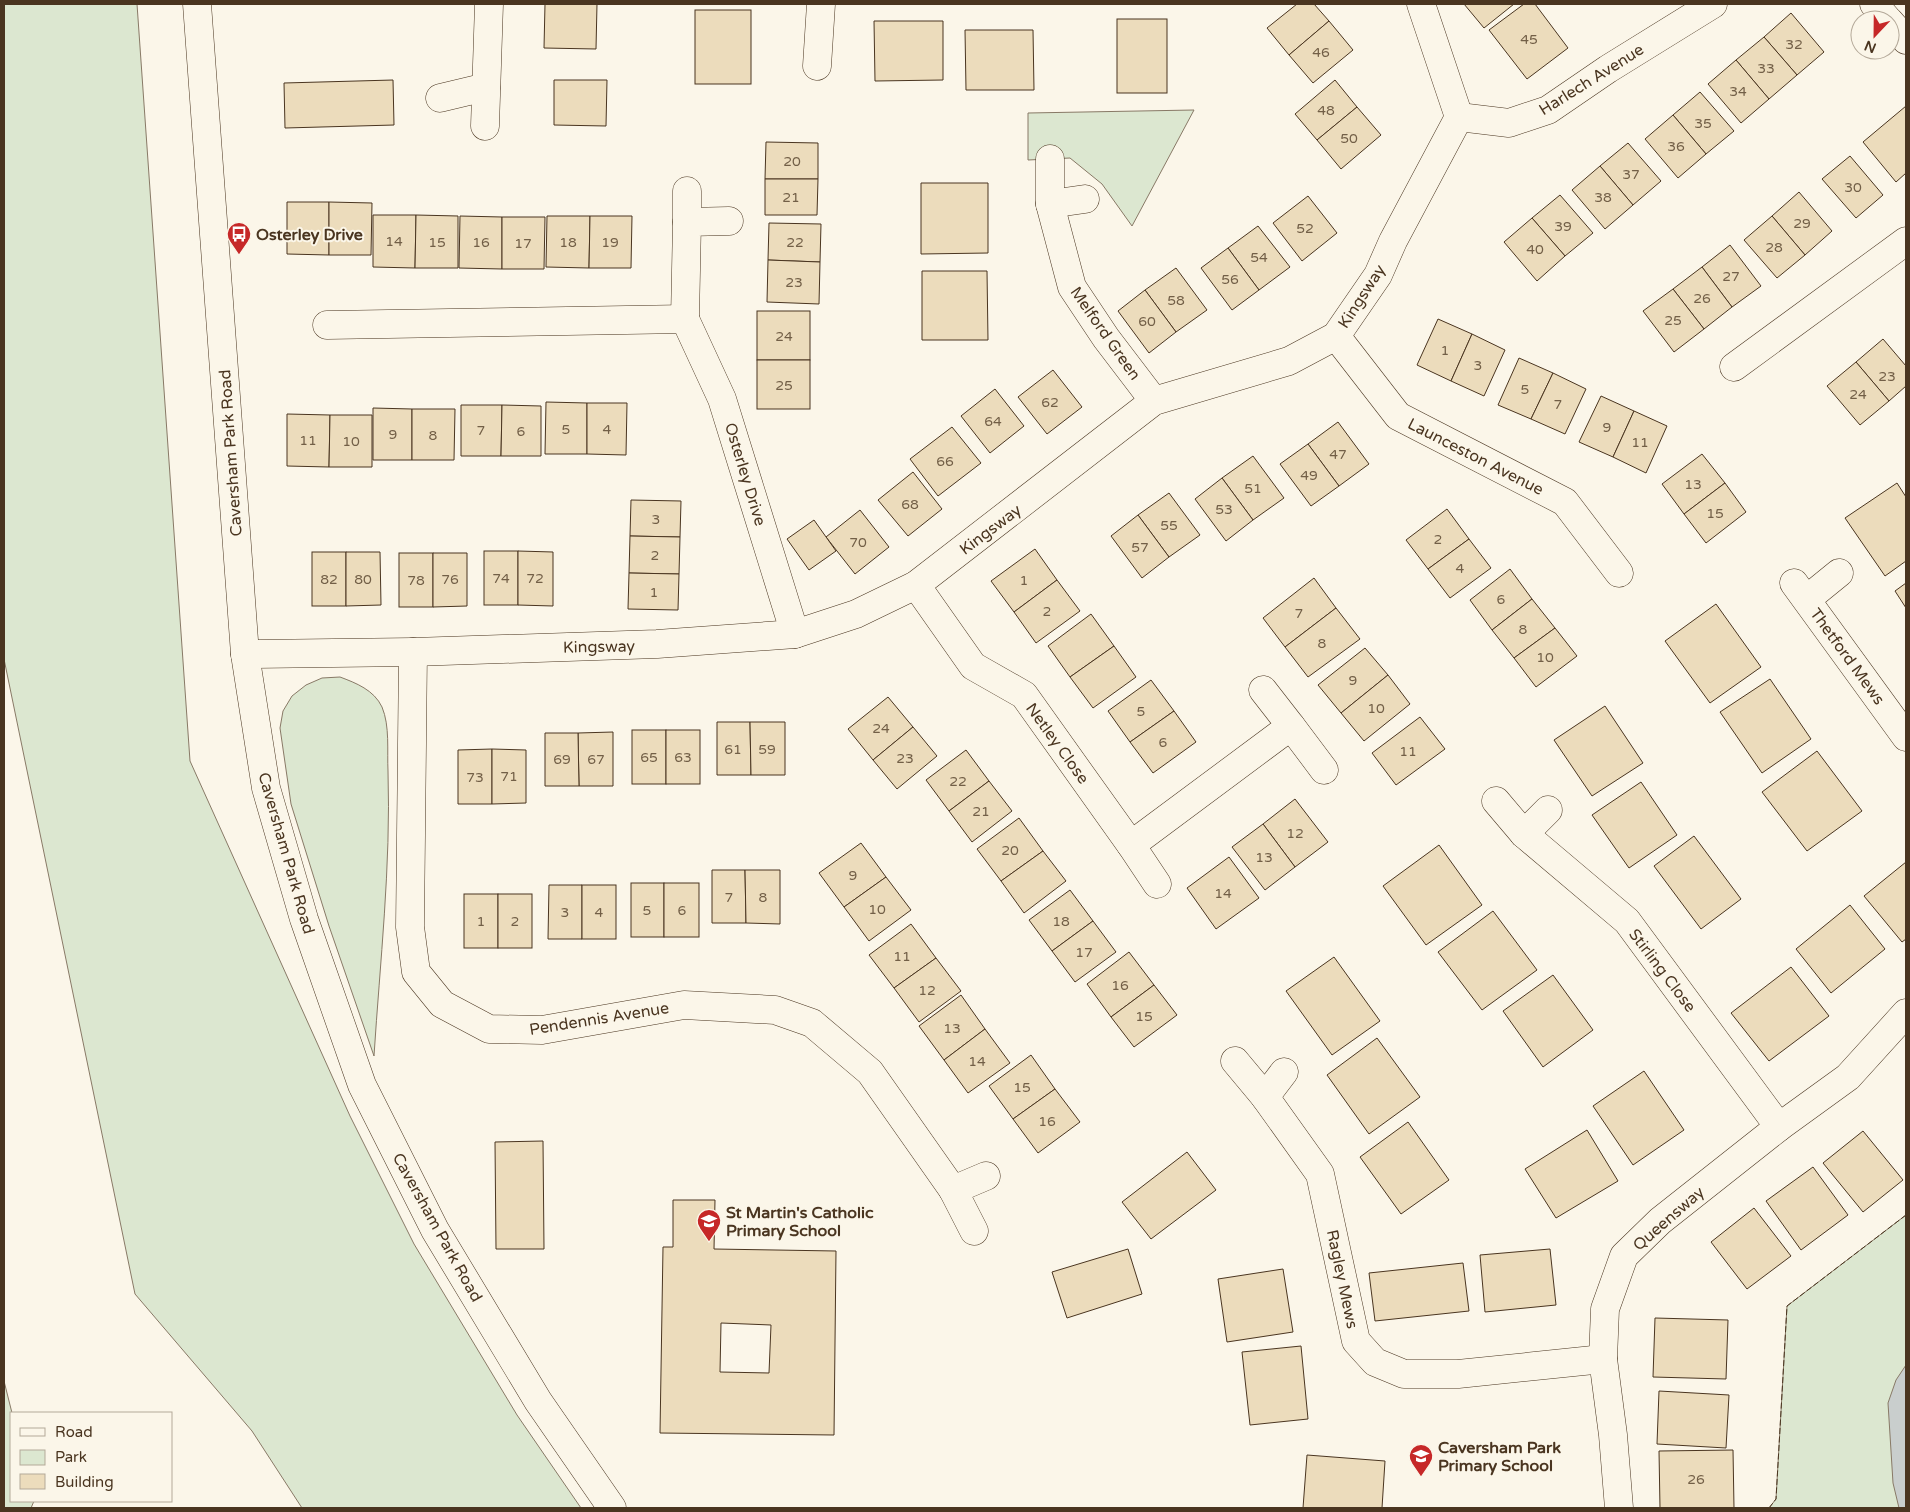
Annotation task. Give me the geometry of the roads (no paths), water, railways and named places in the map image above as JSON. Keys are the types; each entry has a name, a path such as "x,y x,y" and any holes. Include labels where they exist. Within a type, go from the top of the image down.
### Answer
{"street":[{"name":"Caversham Park Road","path":"197,4 245,654 266,788 304,919 362,1085 435,1230 538,1401 612,1508"},
{"path":"485,126 490,4"},
{"path":"817,66 821,4"},
{"path":"1421,4 1459,117"},
{"name":"Harlech Avenue","path":"1459,117 1509,123 1548,110 1608,69 1714,4"},
{"path":"440,98 486,87"},
{"name":"Kingsway","path":"245,654 413,652 657,644 795,634 856,614 916,585 1154,401 1289,361 1336,336 1378,275 1393,241 1459,117"},
{"name":"Melford Green","path":"1050,159 1050,204 1072,287 1106,338 1154,401"},
{"name":"Osterley Drive","path":"687,191 685,319 722,399 795,634"},
{"path":"1050,204 1085,199"},
{"path":"687,222 728,221"},
{"path":"1734,367 1906,241"},
{"path":"327,326 685,319"},
{"name":"Launceston Avenue","path":"1336,336 1398,416 1565,502 1619,573"},
{"name":"Thetford Mews","path":"1840,573 1800,591 1906,736"},
{"name":"Netley Close","path":"916,585 972,666 1024,695 1157,884"},
{"name":"Pendennis Avenue","path":"413,652 410,927 416,972 442,1004 488,1029 542,1030 684,1005 774,1010 812,1023 870,1072 953,1190 974,1231"},
{"path":"1262,690 1324,770"},
{"path":"1131,845 1291,726"},
{"name":"Stirling Close","path":"1496,801 1524,834 1627,921 1780,1127"},
{"path":"1524,834 1548,810"},
{"name":"Queensway","path":"1619,1508 1603,1359 1605,1309 1624,1256 1660,1221 1780,1127 1848,1077 1906,1013"},
{"name":"Ragley Mews","path":"1235,1061 1265,1098 1320,1174 1356,1341 1375,1362 1404,1374 1458,1374 1603,1359"},
{"path":"1265,1098 1284,1072"},
{"path":"953,1190 986,1176"}],"place":[{"name":"Osterley Drive","path":"239,255"},
{"name":"St Martin's Catholic Primary School","path":"709,1242"},
{"name":"Caversham Park Primary School","path":"1421,1477"}]}
